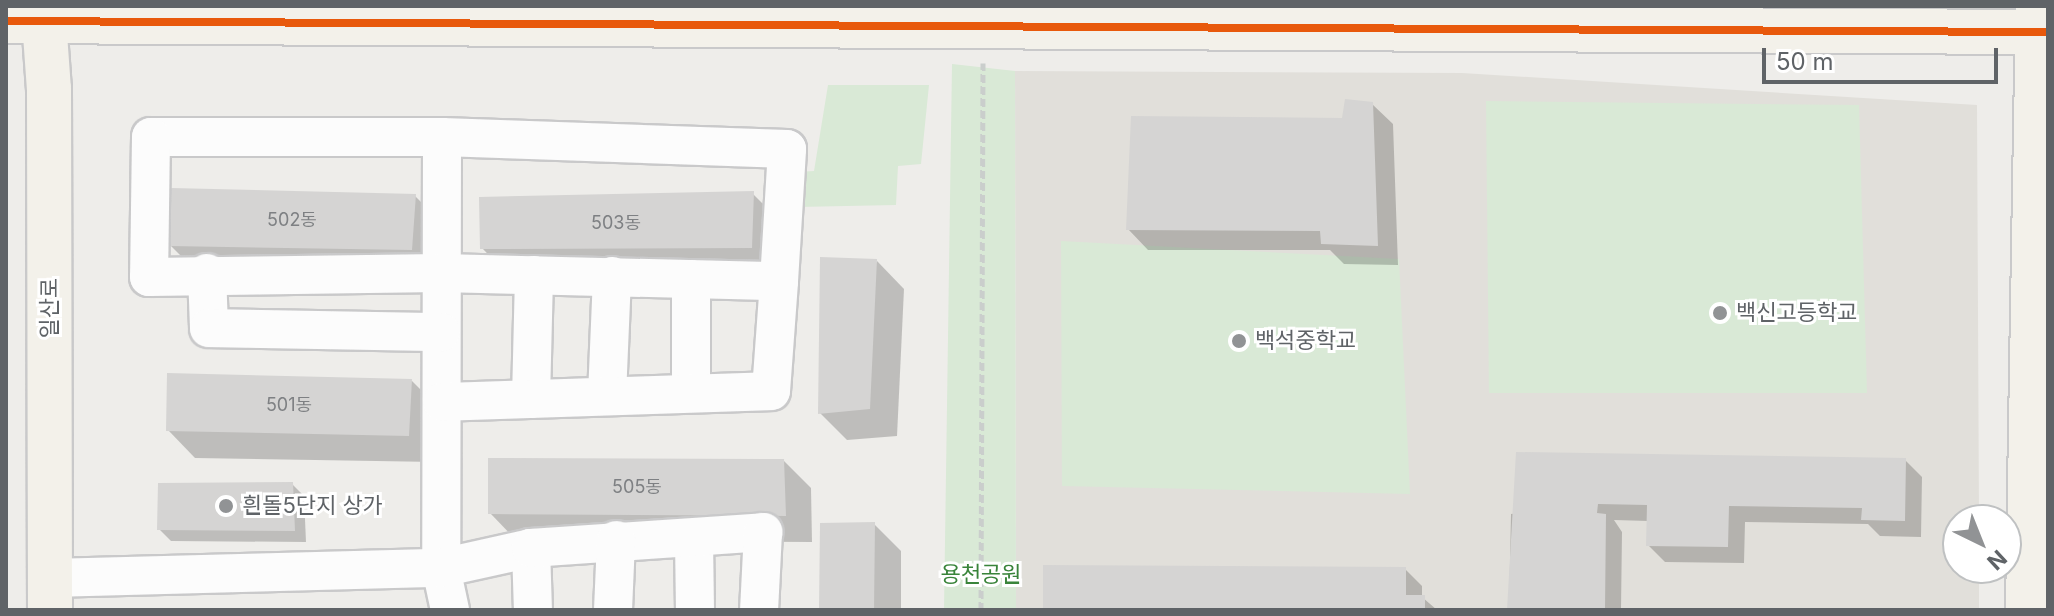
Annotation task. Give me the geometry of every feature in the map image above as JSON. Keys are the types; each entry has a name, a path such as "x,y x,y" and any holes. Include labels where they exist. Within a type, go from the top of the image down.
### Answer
{"main road":[{"path":"31,16 2041,23 2035,584"},
{"name":"일산로","path":"31,16 49,89 50,594"}],"lane":[{"path":"442,402 771,391 779,281 787,149 442,137 151,137 149,277 207,273 441,273 779,281"},
{"path":"442,137 441,568 450,610"},
{"path":"207,273 209,328 441,332"},
{"path":"531,399 534,275"},
{"path":"607,396 612,276"},
{"path":"691,279 691,393"},
{"path":"50,594 441,568 531,548 763,532 759,610"},
{"path":"694,539 695,610"},
{"path":"613,610 616,540"},
{"path":"531,548 533,610"}],"path":[{"path":"981,610 985,55"}],"shaded area":[{"path":"1015,71 1462,73 1977,105 1979,504 1942,504 1942,584 1979,584 1979,610 1016,610"}],"green space":[{"name":"용천공원","path":"952,64 1015,71 1016,610 944,610"},
{"path":"828,85 929,85 921,164 898,166 896,205 797,207 797,172 814,171"},
{"path":"1486,101 1859,105 1867,393 1489,393"},
{"path":"1061,241 1399,259 1410,494 1062,486"}],"building":[{"path":"1345,99 1373,102 1378,246 1321,244 1320,231 1126,230 1131,116 1342,118"},
{"path":"171,188 416,194 412,250 169,246"},
{"path":"754,191 752,248 480,249 479,197"},
{"path":"820,257 877,259 870,409 818,414"},
{"path":"167,373 412,379 409,436 166,431"},
{"path":"1516,452 1906,458 1905,521 1861,520 1862,508 1729,506 1728,547 1646,546 1647,505 1598,504 1597,513 1606,514 1605,610 1507,610"},
{"path":"488,458 784,459 786,516 488,514"},
{"name":"흰돌5단지 상가","path":"293,482 295,531 157,530 158,483"},
{"path":"875,522 874,610 819,610 820,523"},
{"path":"1043,565 1406,567 1406,595 1425,595 1425,610 1043,610"}],"cycle path":[{"path":"6,21 2048,32"}],"place":[{"name":"백신고등학교","path":"1720,313"},
{"name":"백석중학교","path":"1239,341"},
{"name":"흰돌5단지 상가","path":"226,506"}]}
